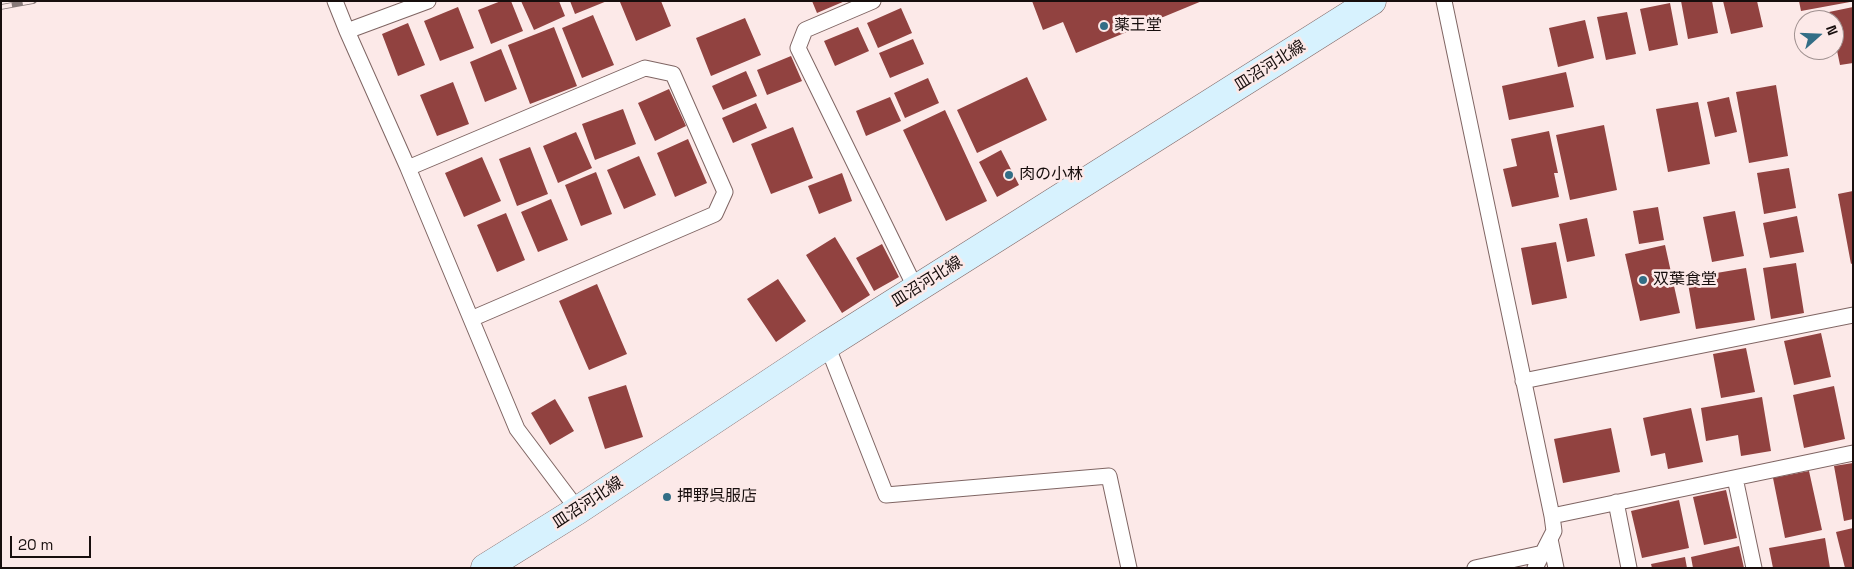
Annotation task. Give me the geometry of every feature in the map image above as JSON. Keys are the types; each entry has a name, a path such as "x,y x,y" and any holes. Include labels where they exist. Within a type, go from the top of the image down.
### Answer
{"main road":[{"name":"皿沼河北線","path":"485,568 578,510 827,345 1372,1"}],"lane":[{"path":"335,1 408,168 517,429 578,510"},
{"path":"347,31 428,1"},
{"path":"873,1 805,30 798,48 916,289"},
{"path":"1444,1 1552,516 1554,531 1535,568"},
{"path":"408,168 645,68 673,74 725,192 715,214 471,320"},
{"path":"1523,381 1853,315"},
{"path":"827,345 886,495 1110,476 1128,568"},
{"path":"1552,516 1853,453"},
{"path":"1735,478 1754,568"},
{"path":"1616,502 1628,568"},
{"path":"1550,539 1556,568"},
{"path":"1476,568 1543,553"}],"building":[{"path":"501,1 511,1 523,31 491,44 478,10"},
{"path":"521,1 559,1 565,16 534,30"},
{"path":"570,1 607,1 575,14"},
{"path":"661,1 671,26 636,41 620,2"},
{"path":"812,1 845,1 817,13"},
{"name":"薬王堂","path":"1032,1 1202,1 1076,53 1063,22 1043,30"},
{"path":"1681,1 1712,1 1718,33 1688,39"},
{"path":"1723,1 1757,1 1763,27 1731,34"},
{"path":"1799,1 1850,1 1806,10 1801,10"},
{"path":"1670,3 1678,45 1649,51 1640,9"},
{"path":"458,7 474,48 440,61 424,21"},
{"path":"1853,7 1853,63 1840,65 1839,60 1844,60 1844,10 1839,10"},
{"path":"901,8 912,33 878,48 867,23"},
{"path":"1627,12 1636,54 1606,60 1597,17"},
{"path":"593,15 614,65 582,78 562,28"},
{"path":"745,18 761,55 711,76 696,38"},
{"path":"1585,20 1594,58 1558,67 1549,28"},
{"path":"408,23 425,65 398,76 382,34"},
{"path":"554,27 577,86 530,104 508,45"},
{"path":"858,27 869,51 835,66 824,41"},
{"path":"913,39 924,64 890,78 879,53"},
{"path":"501,49 517,89 485,102 470,62"},
{"path":"791,56 802,81 767,95 757,70"},
{"path":"746,71 757,96 723,110 712,86"},
{"path":"1566,72 1574,107 1509,120 1502,86"},
{"path":"1027,77 1047,120 977,153 957,110"},
{"path":"928,78 939,103 905,118 894,93"},
{"path":"453,82 469,124 437,136 420,95"},
{"path":"1776,85 1788,156 1749,163 1736,92"},
{"path":"669,89 686,126 655,141 638,103"},
{"path":"890,97 901,121 866,136 856,111"},
{"path":"1729,97 1737,132 1715,137 1707,102"},
{"path":"1698,102 1710,164 1668,172 1656,109"},
{"path":"756,103 767,128 733,143 722,118"},
{"path":"623,109 636,144 595,160 582,124"},
{"path":"945,110 987,201 946,221 903,130"},
{"path":"1604,125 1617,190 1570,200 1556,135"},
{"path":"793,127 813,178 771,194 751,144"},
{"path":"1549,131 1558,173 1554,173 1559,197 1512,207 1503,169 1517,166 1511,139"},
{"path":"576,132 592,168 558,183 543,146"},
{"path":"688,139 707,183 675,197 657,153"},
{"path":"530,147 548,194 517,206 499,159"},
{"path":"1001,150 1019,185 997,197 979,162"},
{"path":"639,156 656,195 624,209 607,170"},
{"path":"482,157 501,201 464,217 445,173"},
{"path":"1789,168 1796,208 1764,214 1757,173"},
{"path":"596,172 612,214 581,226 565,185"},
{"path":"842,173 852,201 819,214 808,186"},
{"path":"1853,191 1853,263 1851,264 1838,194"},
{"path":"551,199 568,240 538,252 521,212"},
{"path":"1658,207 1664,240 1639,244 1633,211"},
{"path":"1735,211 1744,256 1712,262 1703,217"},
{"path":"506,213 525,260 497,272 477,225"},
{"path":"1797,216 1804,252 1770,258 1763,223"},
{"path":"1587,218 1595,256 1567,262 1559,224"},
{"path":"835,237 870,295 842,313 806,255"},
{"path":"1556,242 1567,298 1532,305 1521,248"},
{"path":"882,244 899,277 874,291 856,258"},
{"path":"1665,245 1680,313 1640,321 1625,254"},
{"path":"1796,263 1804,313 1771,319 1763,268"},
{"path":"1746,268 1755,320 1696,329 1687,278"},
{"path":"778,279 806,321 776,342 747,299"},
{"path":"597,284 627,354 589,370 559,301"},
{"path":"1821,333 1831,377 1794,385 1784,341"},
{"path":"1746,348 1755,392 1721,398 1713,354"},
{"path":"626,385 643,437 605,449 588,397"},
{"path":"1834,386 1845,439 1804,448 1793,395"},
{"path":"1762,397 1771,451 1741,456 1738,435 1706,441 1701,408"},
{"path":"555,399 574,431 550,445 531,413"},
{"path":"1691,408 1703,462 1668,469 1665,453 1651,456 1643,418"},
{"path":"1611,428 1620,472 1563,483 1554,439"},
{"path":"1853,463 1853,519 1844,521 1834,466"},
{"path":"1809,471 1822,530 1785,538 1773,478"},
{"path":"1726,490 1737,538 1704,545 1693,497"},
{"path":"1679,500 1689,548 1642,558 1631,511"},
{"path":"1853,528 1853,568 1845,568 1836,532"},
{"path":"1825,538 1830,568 1773,568 1769,548"},
{"path":"1739,546 1744,568 1693,568 1691,557"},
{"path":"1685,557 1687,568 1652,568 1651,564"}],"railway":[{"path":"1,7 34,1"}],"place":[{"name":"薬王堂","path":"1104,26"},
{"name":"肉の小林","path":"1009,175"},
{"name":"双葉食堂","path":"1643,280"},
{"name":"押野呉服店","path":"667,497"}]}
